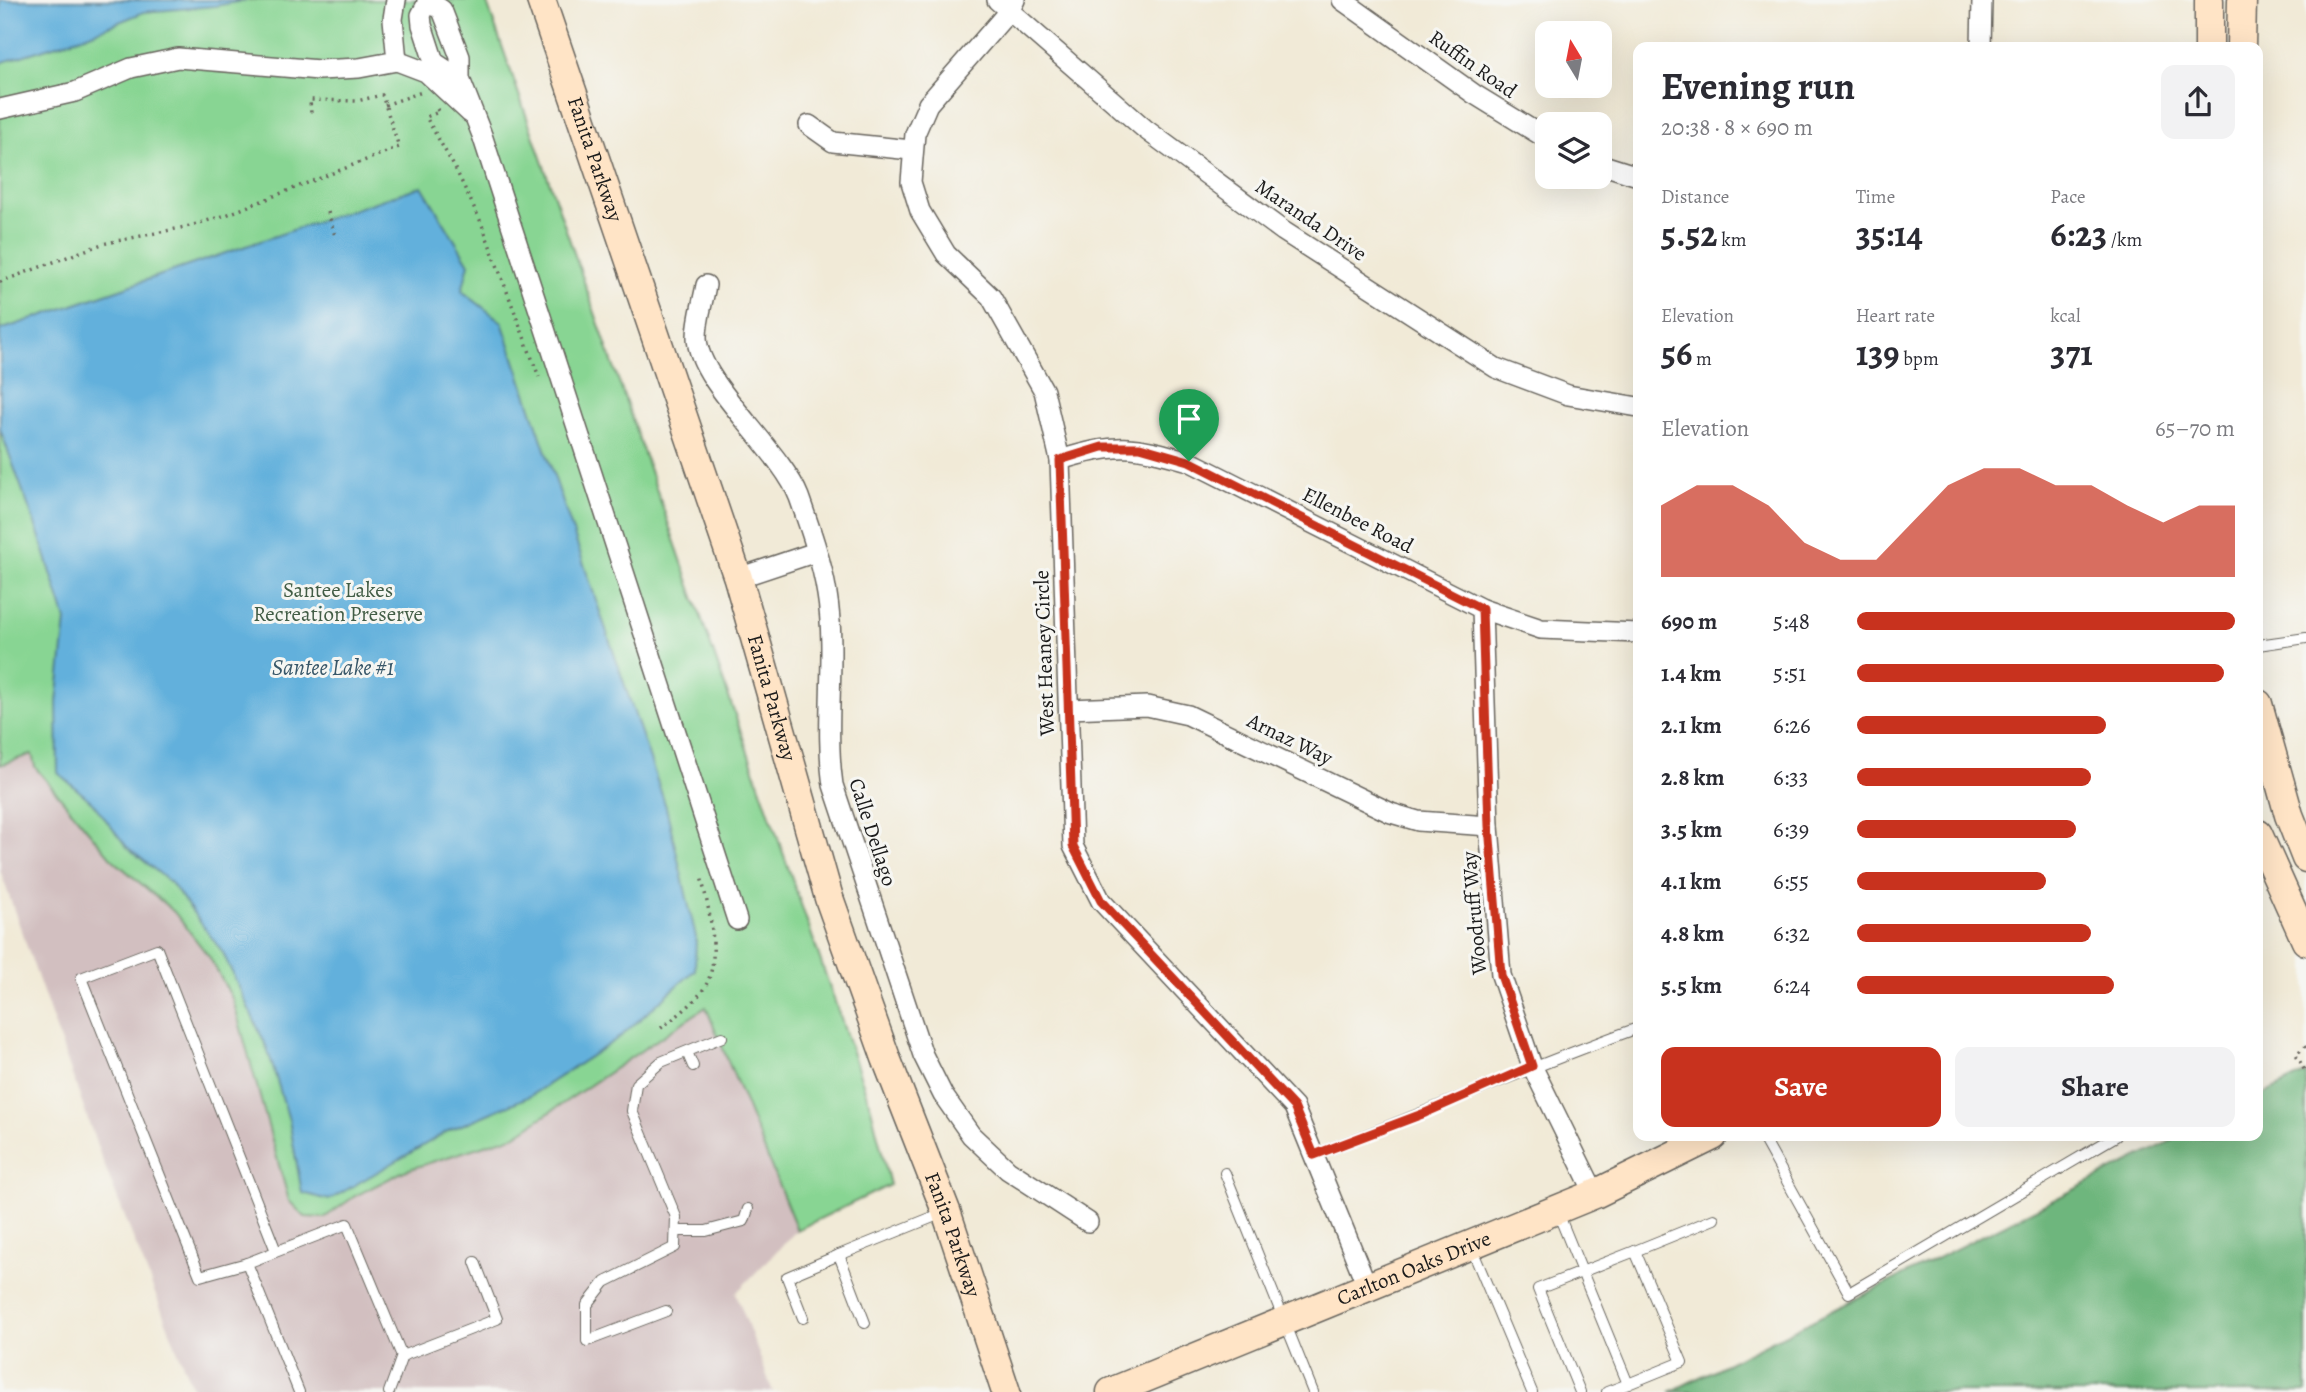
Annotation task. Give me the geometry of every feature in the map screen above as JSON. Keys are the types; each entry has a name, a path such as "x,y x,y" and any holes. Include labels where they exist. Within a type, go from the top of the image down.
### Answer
{"street":[{"path":"396,0 393,19 397,61"},
{"name":"Fanita Parkway","path":"541,0 738,578 829,898 886,1058 946,1212 1006,1392"},
{"name":"Ruffin Road","path":"1342,0 1474,94 1535,132"},
{"path":"1981,42 1982,0"},
{"path":"2209,0 2210,42"},
{"path":"2241,42 2242,0"},
{"path":"427,1 442,10 460,57 460,79 737,920"},
{"name":"West Heaney Circle","path":"1007,4 928,104 911,150 911,181 920,211 946,254 990,297 1044,391 1060,460 1073,846 1101,901 1294,1107 1367,1286"},
{"name":"Maranda Drive","path":"1007,4 1145,129 1283,231 1496,369 1568,395 1633,406"},
{"path":"0,109 75,92 131,68 178,58 320,70 359,68 397,61 426,72 475,119"},
{"path":"809,125 833,142 911,150"},
{"path":"1612,168 1633,174"},
{"name":"Calle Dellago","path":"706,285 697,339 708,370 774,454 798,495 817,552 828,596 833,785 923,1055 956,1114 989,1153 1008,1170 1088,1222"},
{"name":"Ellenbee Road","path":"1060,460 1102,447 1140,447 1189,461 1482,609 1541,629 1633,633"},
{"path":"738,578 817,552"},
{"name":"Woodruff Way","path":"1482,609 1489,826 1501,975 1532,1066 1595,1194"},
{"name":"Arnaz Way","path":"1069,709 1147,706 1188,715 1391,813 1418,821 1489,826"},
{"path":"2263,717 2298,811 2306,858"},
{"path":"2263,830 2298,811"},
{"path":"2263,844 2306,941"},
{"name":"Carlton Oaks Drive","path":"1111,1392 1595,1194 1703,1141"}],"lane":[{"path":"2263,644 2306,638"},
{"path":"276,1251 157,949 81,978 200,1276 247,1263 347,1224 402,1356 389,1392"},
{"path":"1314,1155 1425,1113 1532,1066 1633,1030"},
{"path":"666,1311 587,1341 587,1306 605,1282 675,1247 676,1217 632,1111 636,1084 661,1062 722,1037"},
{"path":"687,1052 693,1066"},
{"path":"1765,1141 1849,1293 2107,1141"},
{"path":"1225,1173 1313,1392"},
{"path":"676,1231 731,1227 744,1221 748,1209"},
{"path":"1556,1209 1628,1384"},
{"path":"803,1318 787,1277 946,1212"},
{"path":"1580,1392 1538,1289 1714,1219"},
{"path":"1470,1245 1532,1392"},
{"path":"1607,1392 1682,1362 1635,1251"},
{"path":"839,1255 866,1323"},
{"path":"402,1356 497,1319 475,1262"},
{"path":"247,1263 299,1392"}],"path":[{"path":"385,105 430,89"},
{"path":"0,282 102,244 190,226 226,215 399,147 382,95 357,101 310,100 311,114"},
{"path":"439,112 426,117 481,222 543,388"},
{"path":"328,212 335,236"},
{"path":"661,1028 688,1007 706,985 712,968 700,872"},
{"path":"2306,1046 2296,1054 2306,1073"}],"shaded area":[{"path":"33,754 35,767 111,858 174,912 210,958 233,1000 289,1201 324,1218 355,1196 404,1171 516,1135 706,1007 797,1230 736,1293 773,1392 194,1392 100,1154 0,870 0,765"}],"green space":[{"name":"Santee Lake #1","path":"0,0 486,0 841,1019 871,1108 890,1185 797,1230 706,1007 516,1135 404,1171 355,1196 324,1218 305,1217 289,1201 233,1000 210,958 174,912 111,858 35,767 32,754 0,765"},
{"path":"2306,1073 2306,1392 1670,1392 2171,1141 2263,1141 2263,1094"}],"water":[{"path":"0,0 247,0 215,6 144,12 82,37 0,63"},
{"name":"Santee Lake #1","path":"422,186 469,264 462,291 502,322 666,807 696,937 695,970 620,1037 530,1096 450,1130 329,1200 302,1193 289,1120 267,1048 223,953 171,883 127,847 92,802 58,773 57,702 66,620 39,535 0,429 0,330"}],"route":[{"path":"1102,447 1140,447 1189,461 1273,501 1482,609 1489,826 1501,975 1532,1066 1425,1113 1314,1155 1294,1107 1101,901 1073,846 1060,460 1102,447"}],"park label":[{"name":"Santee Lakes Recreation Preserve","path":"338,602"}]}
